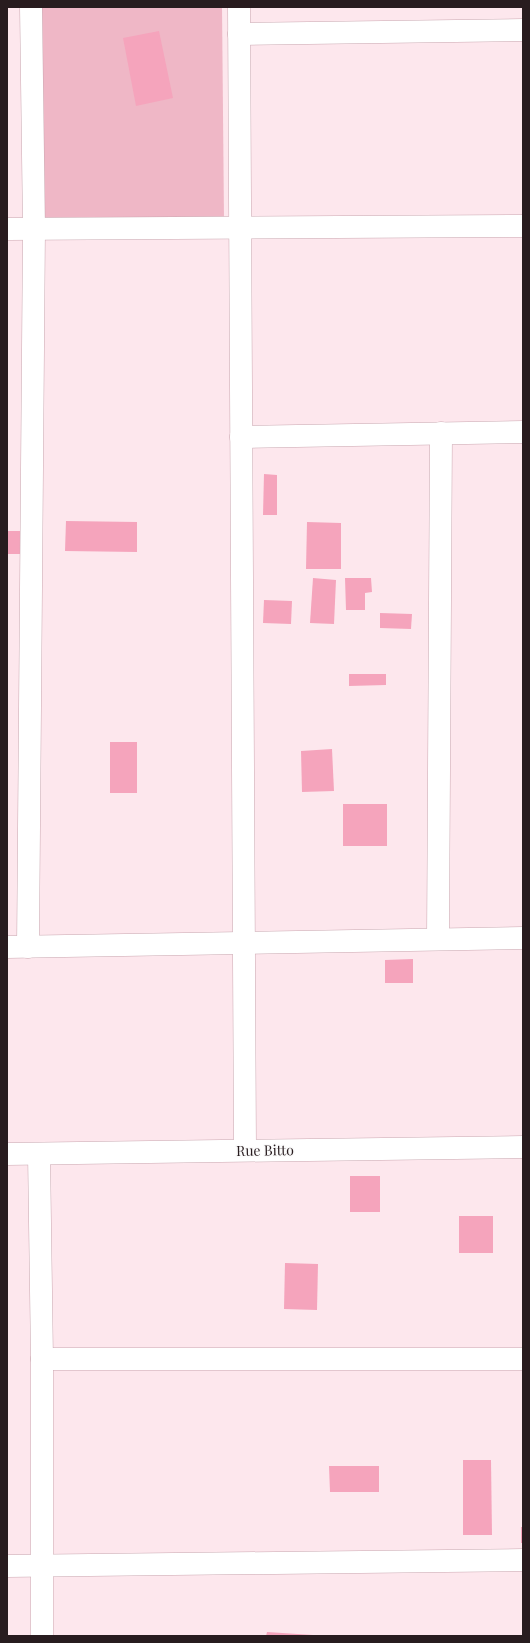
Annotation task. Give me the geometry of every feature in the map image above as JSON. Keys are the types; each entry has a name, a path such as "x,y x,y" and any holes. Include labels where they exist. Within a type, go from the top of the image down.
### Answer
{"street":[{"path":"28,947 34,229 31,7"},
{"path":"239,7 245,1150"},
{"path":"239,34 523,30"},
{"path":"7,229 523,226"},
{"path":"241,437 523,432"},
{"path":"438,939 441,433"},
{"path":"7,946 28,947 523,938"},
{"name":"Rue Bitto","path":"7,1154 523,1147"},
{"path":"39,1154 42,1359 42,1636"},
{"path":"42,1359 523,1359"},
{"path":"7,1566 523,1560"}],"shaded area":[{"path":"35,7 222,7 224,220 37,221"}],"building":[{"path":"159,31 173,98 136,106 123,38"},
{"path":"264,474 277,475 277,515 263,515"},
{"path":"66,521 137,522 137,552 65,551"},
{"path":"307,522 341,523 341,569 306,569"},
{"path":"7,531 21,531 21,554 7,554"},
{"path":"313,578 336,580 334,624 310,623"},
{"path":"345,578 371,578 372,592 365,593 365,610 346,610"},
{"path":"264,600 292,601 291,624 263,623"},
{"path":"380,613 412,614 411,629 380,628"},
{"path":"349,674 386,674 386,685 349,686"},
{"path":"110,742 137,742 137,793 110,793"},
{"path":"332,749 334,791 302,792 301,751"},
{"path":"343,804 387,804 387,846 343,846"},
{"path":"413,959 413,983 385,983 385,960"},
{"path":"350,1176 380,1176 380,1212 350,1212"},
{"path":"459,1216 493,1216 493,1253 459,1253"},
{"path":"285,1263 318,1264 317,1310 284,1309"},
{"path":"463,1460 491,1460 492,1535 463,1535"},
{"path":"329,1466 379,1466 379,1492 330,1492"},
{"path":"521,1527 523,1527 523,1543 521,1543"},
{"path":"267,1632 313,1635 313,1636 266,1636"}]}
